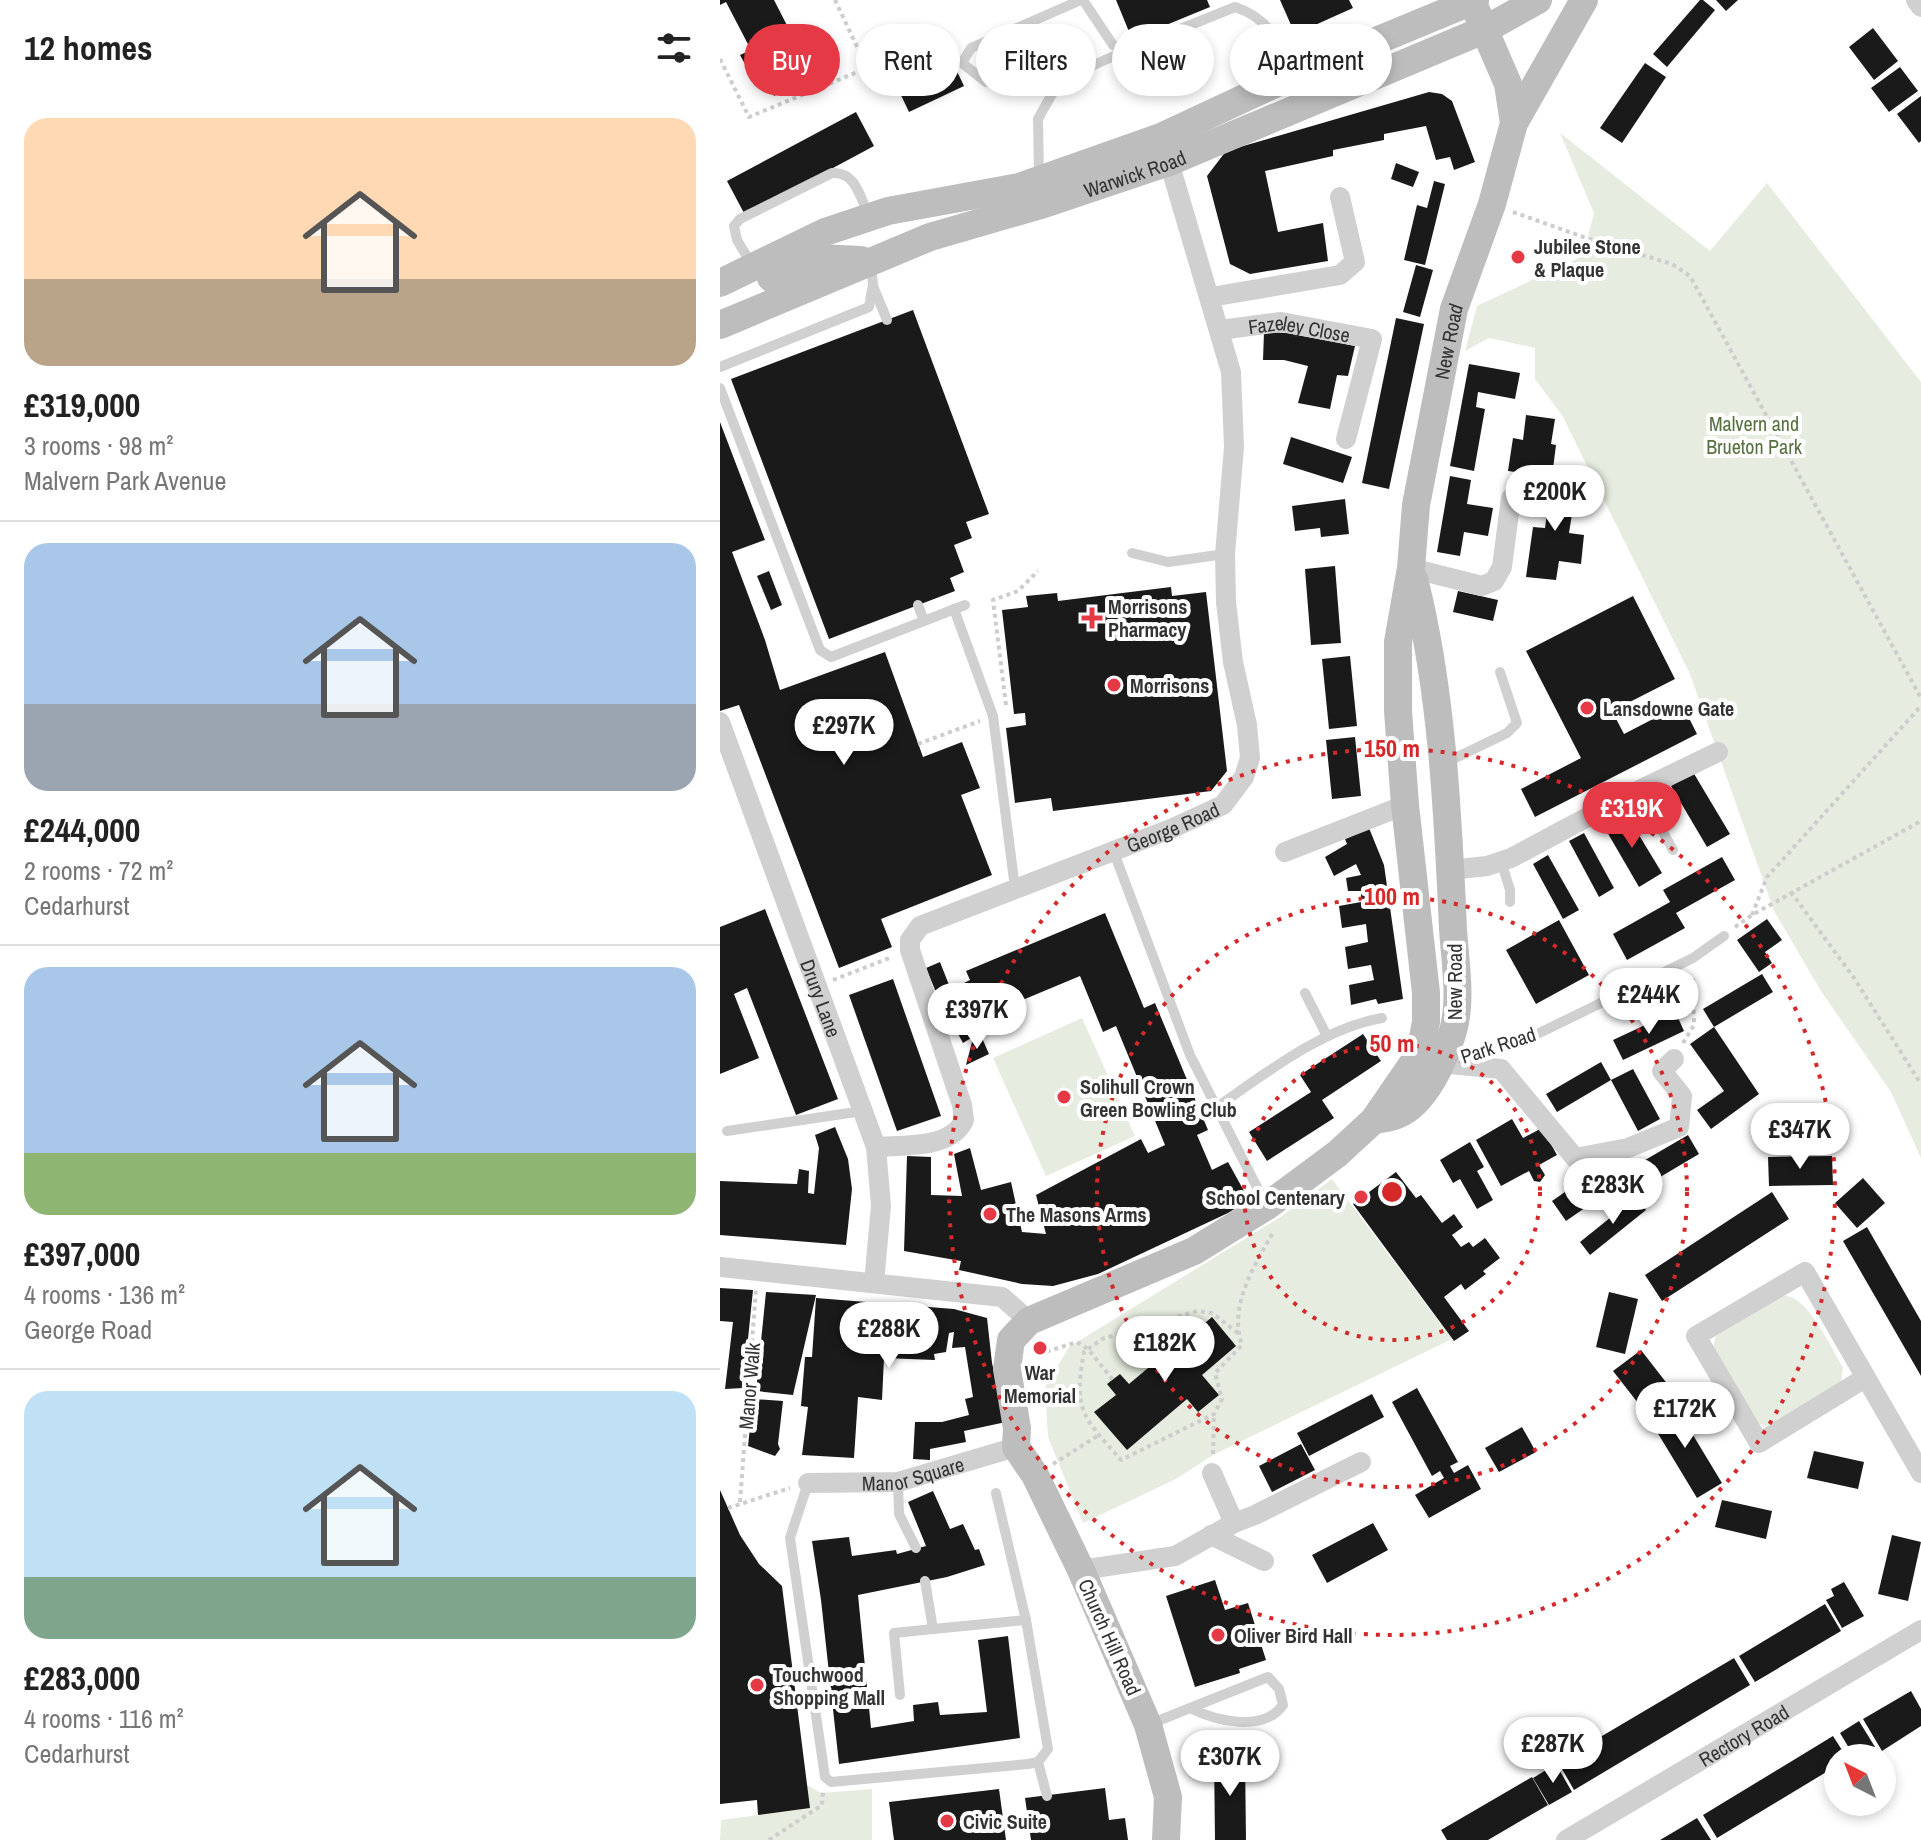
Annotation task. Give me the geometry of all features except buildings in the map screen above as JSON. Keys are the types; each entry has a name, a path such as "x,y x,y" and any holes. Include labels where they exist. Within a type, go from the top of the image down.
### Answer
{"street":[{"name":"Warwick Road","path":"1392,34 1473,0"},
{"name":"New Road","path":"1473,0 1508,84 1514,123"},
{"name":"Warwick Road","path":"720,325 872,272 930,237 1044,204 1165,149 1486,29 1538,0"},
{"name":"New Road","path":"1029,1321 1271,1218 1374,1120 1420,1053 1426,1022 1426,993 1405,805 1398,668 1398,642 1411,568 1416,505 1454,309 1492,204 1514,123 1584,0"},
{"path":"1916,0 1921,7"},
{"name":"Warwick Road","path":"720,283 825,232 888,211 1004,190 1165,149 1257,96"},
{"name":"George Road","path":"910,950 910,940 920,926 1223,805 1244,777 1250,758 1247,725 1233,662 1225,554 1234,447 1231,372 1165,149"},
{"path":"1211,297 1340,275 1355,262 1340,197"},
{"path":"720,290 751,286 817,258 872,272"},
{"name":"Fazeley Close","path":"1220,330 1281,322 1372,339 1346,439"},
{"path":"1411,568 1482,586 1494,581 1502,567 1511,498"},
{"name":"New Road","path":"1374,1120 1400,1114 1429,1089 1454,1030 1457,1001 1450,858 1432,664 1428,634 1411,568"},
{"path":"1398,668 1432,664"},
{"name":"Drury Lane","path":"720,722 876,1147 881,1206 874,1283"},
{"path":"1412,854 1487,866 1718,752"},
{"path":"1285,852 1405,805"},
{"path":"876,1147 926,1143 951,1135 964,1120 962,1105 910,950"},
{"path":"1402,1079 1440,1063 1501,1069 1575,1158 1628,1148 1679,1127 1682,1096 1662,1071 1674,1059"},
{"path":"720,1267 1002,1297 1029,1321 1011,1340 1008,1360 1017,1428 1016,1447"},
{"path":"1865,1378 1759,1446 1690,1336 1808,1268 1865,1378 1921,1473"},
{"name":"Church Hill Road","path":"1016,1447 1035,1475 1081,1570 1148,1725 1168,1797 1166,1840"},
{"name":"Manor Square","path":"808,1483 898,1482 1016,1447"},
{"path":"1081,1570 1175,1556 1234,1523 1361,1462"},
{"path":"1212,1473 1234,1523"},
{"path":"1211,1535 1264,1561"},
{"name":"Rectory Road","path":"1566,1840 1921,1630"}],"lane":[{"path":"1026,24 1082,0 1112,44"},
{"path":"1193,24 1235,7 1258,17 1263,24"},
{"path":"976,46 971,48 962,63 976,74"},
{"path":"1039,180 1038,119 1051,96"},
{"path":"753,267 737,240 734,226 740,219 832,173 841,172 851,177 870,217"},
{"path":"872,272 887,320"},
{"path":"720,367 869,307 872,272"},
{"path":"720,388 820,650 831,657 960,607 993,716 1015,888"},
{"path":"1132,553 1168,562 1225,554"},
{"path":"918,605 924,621"},
{"path":"1441,765 1507,733 1517,723 1500,672"},
{"path":"1639,790 1673,850"},
{"path":"1113,850 1190,1055 1271,1218"},
{"path":"1501,861 1510,890 1510,902"},
{"name":"Park Road","path":"1440,1063 1521,1042 1693,958 1724,936"},
{"path":"1305,993 1327,1036"},
{"path":"1217,1107 1327,1036 1365,1021 1382,1018"},
{"path":"727,1131 863,1111"},
{"path":"898,1482 899,1514 916,1548"},
{"path":"808,1483 790,1538 825,1777 831,1782 1038,1762 1048,1749 1026,1620 996,1493"},
{"path":"925,1581 933,1629"},
{"path":"900,1695 894,1633 1026,1620"},
{"path":"1148,1725 1190,1708 1268,1677 1279,1689 1283,1705 1277,1712 1260,1720 1244,1721 1209,1718 1190,1708"},
{"path":"1038,1762 1047,1796"}],"path":[{"path":"720,59 749,117 867,68 835,0"},
{"path":"1492,204 1589,239 1672,264 1690,276 1921,698"},
{"path":"918,744 1007,709 993,600 1018,591 1038,571"},
{"path":"1752,915 1767,877 1921,706"},
{"path":"1724,936 1791,892 1921,821"},
{"path":"1791,892 1854,978 1921,1084"},
{"path":"816,986 910,950"},
{"path":"1674,1059 1694,1025 1693,958"},
{"path":"1212,1473 1214,1414 1222,1399 1215,1373 1242,1345 1238,1333 1245,1283 1271,1218"},
{"name":"Manor Walk","path":"740,1502 758,1269"},
{"path":"1214,1414 1121,1460 1081,1408 1078,1386 1084,1352 1102,1339 1197,1311 1212,1313 1238,1333"},
{"path":"1039,1354 1077,1342 1088,1349 1113,1380"},
{"path":"1035,1475 1099,1435"},
{"path":"728,1508 808,1483"},
{"path":"769,1840 822,1805 825,1777"}],"green space":[{"name":"Malvern and Brueton Park","path":"1560,133 1710,251 1767,183 1921,382 1921,1158 1891,1092 1821,991 1774,911 1690,674 1562,415 1535,379 1535,348 1489,338 1465,351 1477,306 1583,256 1594,213"},
{"name":"Solihull Crown Green Bowling Club","path":"1082,1018 1135,1136 1046,1176 993,1058"},
{"path":"1332,1179 1452,1339 1213,1455 1176,1479 1083,1523 1048,1437 1045,1387 1069,1347 1282,1216"},
{"path":"1783,1296 1801,1303 1818,1323 1843,1367 1841,1382 1775,1426 1757,1424 1712,1353 1716,1336"},
{"path":"807,1785 821,1793 872,1789 872,1840 720,1840 721,1820 809,1808"}],"place":[{"name":"Jubilee Stone & Plaque","path":"1518,257"},
{"name":"Morrisons Pharmacy","path":"1092,618"},
{"name":"Morrisons","path":"1114,685"},
{"name":"Lansdowne Gate","path":"1587,708"},
{"name":"Solihull Crown Green Bowling Club","path":"1064,1097"},
{"name":"School Centenary","path":"1361,1197"},
{"name":"The Masons Arms","path":"990,1214"},
{"name":"War Memorial","path":"1040,1348"},
{"name":"Oliver Bird Hall","path":"1218,1635"},
{"name":"Touchwood Shopping Mall","path":"757,1685"},
{"name":"Civic Suite","path":"947,1821"}]}
